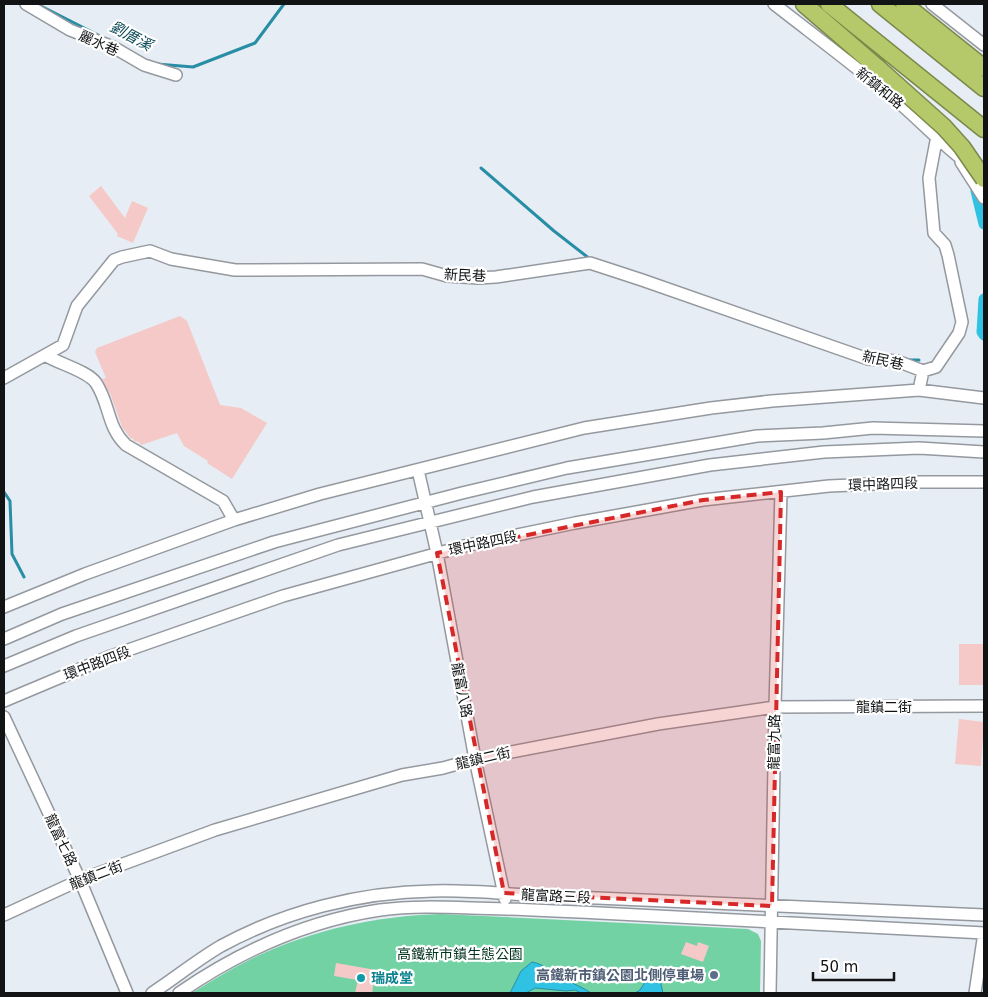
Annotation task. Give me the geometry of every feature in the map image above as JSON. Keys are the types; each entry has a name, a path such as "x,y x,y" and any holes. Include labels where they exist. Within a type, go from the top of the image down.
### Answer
{"highway":[{"path":"804,4 944,127 962,147 984,177"},
{"path":"829,4 984,129"},
{"path":"880,4 984,88"},
{"path":"904,4 984,68"}],"street":[{"name":"麗水巷","path":"26,4 70,30 113,47 144,65 176,75"},
{"name":"新鎮和路","path":"774,4 896,101 937,136 955,155 984,177"},
{"path":"932,4 984,46"},
{"name":"新民巷","path":"4,378 63,345 77,306 114,260 150,251 171,259 235,270 422,269 447,276 478,278 590,263 868,359 897,361 923,371 936,367 958,334 962,322 948,254 945,245 934,233 929,178 937,136"},
{"path":"955,155 971,176 984,198"},
{"path":"45,355 96,382 118,438 126,445 223,501 234,520"},
{"name":"新民巷","path":"919,390 923,371"},
{"path":"4,607 84,574 234,520 320,494 584,428 702,409 772,401 919,390 984,398"},
{"path":"4,639 62,614 274,542 425,502 567,468 757,436 823,433 873,428 984,431"},
{"path":"4,666 76,636 338,545 533,497 710,465 824,452 919,448 984,452"},
{"name":"龍富八路","path":"418,470 431,522 475,759 506,909"},
{"name":"環中路四段","path":"4,700 111,656 283,596 437,553 575,523 703,500 829,486 984,482"},
{"name":"龍富九路","path":"770,993 781,492"},
{"name":"龍鎮二街","path":"4,915 80,880 224,828 402,775 444,768 475,759 658,724 775,707 984,706"},
{"name":"龍富七路","path":"4,717 80,880 127,993"},
{"name":"龍富路三段","path":"152,993 199,960 229,942 287,917 357,898 404,892 480,891 984,916"},
{"name":"龍富路三段","path":"180,993 211,971 271,940 319,923 380,910 406,907 439,906 984,932"},
{"path":"976,993 984,932"}],"highlighted area":[{"path":"781,492 772,906 504,893 437,553 703,500"}],"green space":[{"name":"高鐵新市鎮生態公園","path":"441,914 748,929 758,934 761,941 760,993 192,993 251,959 297,940 368,921"}],"water":[{"path":"532,962 543,966 559,977 591,993 581,993 575,990 535,988 526,993 510,993 521,971"},
{"path":"650,974 660,980 663,993 635,993 640,990"}],"building":[{"path":"101,186 125,218 132,201 148,208 133,243 117,236 118,234 89,196"},
{"path":"180,316 187,321 220,405 241,408 267,423 232,479 184,446 177,433 141,445 139,442 134,441 133,438 131,439 122,427 111,396 102,379 106,378 95,352 97,348"},
{"path":"959,644 984,644 984,685 959,685"},
{"path":"959,719 984,722 981,766 955,764"},
{"path":"686,942 697,946 698,942 709,946 703,962 681,954"},
{"name":"瑞成堂","path":"336,963 376,970 372,993 355,993 358,980 334,976"}],"waterway":[{"name":"劉厝溪","path":"37,4 100,36"},
{"name":"劉厝溪","path":"157,64 193,67 255,43 284,4"},
{"path":"481,168 554,231 590,259"},
{"name":"劉厝溪","path":"976,191 984,224"},
{"name":"劉厝溪","path":"984,299 982,332 984,335"},
{"path":"906,360 919,360"},
{"path":"4,492 10,501 12,554 24,577"}],"place":[{"name":"高鐵新市鎮公園北側停車場","path":"714,975"},
{"name":"瑞成堂","path":"361,978"}]}
